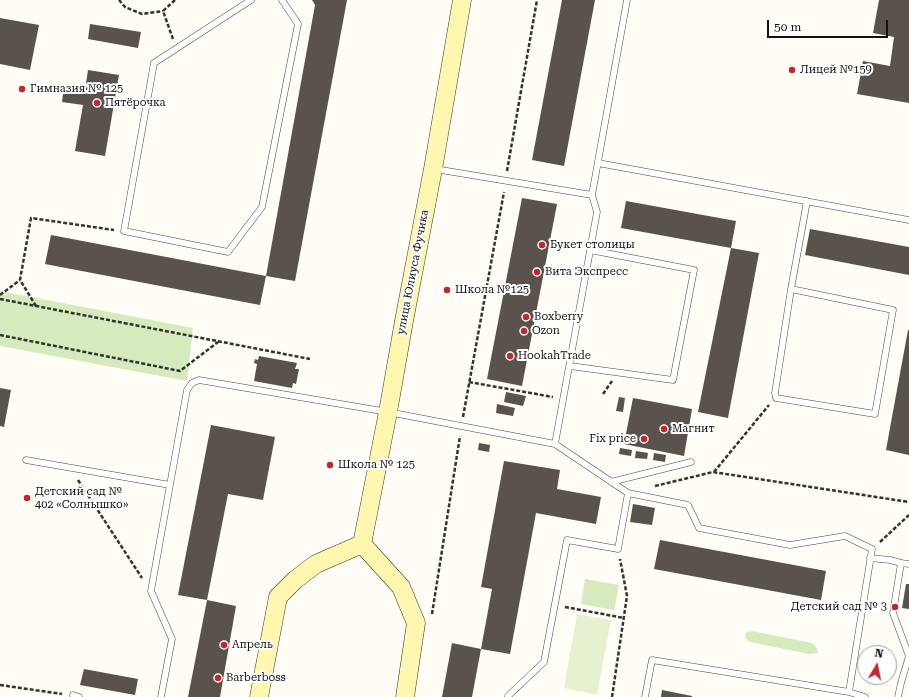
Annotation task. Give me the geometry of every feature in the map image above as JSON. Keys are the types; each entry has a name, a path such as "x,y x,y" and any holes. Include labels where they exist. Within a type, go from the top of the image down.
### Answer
{"main road":[{"name":"улица Юлиуса Фучика","path":"362,544 433,169 462,0"},
{"path":"258,697 278,597 295,580 316,564 362,544 401,587 416,623 405,697"}],"lane":[{"path":"251,0 154,63 124,231 228,252 262,207 298,24 282,0"},
{"path":"555,444 597,212 592,195 627,0"},
{"path":"598,163 909,220"},
{"path":"433,169 592,195"},
{"path":"791,289 893,310 875,414 776,398 775,393 791,289 807,201"},
{"path":"570,366 673,380 694,270 590,250"},
{"path":"161,697 172,639 151,591 187,390 192,383 199,380 388,412 555,444 628,493 688,505 699,528 790,545 845,536 872,549 849,692"},
{"path":"26,460 170,485"},
{"path":"611,482 692,462"},
{"path":"508,697 544,662 566,540 618,549 628,493"},
{"path":"870,558 909,564"},
{"path":"898,697 909,656 893,613 901,563"},
{"path":"646,697 652,660 849,692 865,697"}],"path":[{"path":"119,0 124,7 142,14 163,11 175,0"},
{"path":"431,620 469,382 538,0"},
{"path":"163,11 177,49"},
{"path":"36,306 20,280 31,218 124,231"},
{"path":"0,295 20,280"},
{"path":"0,299 310,359"},
{"path":"0,335 180,371 219,342"},
{"path":"469,382 563,399"},
{"path":"713,472 776,398"},
{"path":"70,467 151,591"},
{"path":"628,493 713,472 909,502"},
{"path":"872,549 909,515"},
{"path":"612,697 627,596 618,549"},
{"path":"555,605 624,618"},
{"path":"0,685 76,696"}],"green space":[{"path":"0,291 193,328 187,381 0,346"},
{"path":"585,579 619,585 614,610 581,604"},
{"path":"577,614 611,620 597,695 564,688"},
{"path":"752,631 812,643 817,648 818,653 809,654 750,642 745,638 746,632"}],"building":[{"path":"312,0 347,0 295,281 266,276 315,5"},
{"path":"562,0 595,0 564,166 532,160"},
{"path":"879,0 909,0 909,103 857,94 863,61 890,66 894,37 873,33"},
{"path":"0,18 39,25 30,70 0,64"},
{"path":"90,24 141,32 138,48 88,39"},
{"path":"88,70 119,75 105,156 75,151 83,105 62,102 64,86 85,90"},
{"path":"522,198 557,204 522,386 487,379"},
{"path":"626,201 736,221 731,248 621,228"},
{"path":"810,229 909,247 909,275 805,255"},
{"path":"51,235 266,276 260,305 45,264"},
{"path":"731,248 759,253 728,418 698,412"},
{"path":"909,330 909,455 886,450"},
{"path":"259,356 297,363 295,369 299,369 296,384 293,383 292,388 254,381 257,364 254,363 255,359 258,360"},
{"path":"0,388 11,390 4,427 0,426"},
{"path":"506,392 526,396 523,406 504,402"},
{"path":"619,397 625,398 623,412 616,411"},
{"path":"633,398 692,409 684,456 624,444"},
{"path":"497,404 515,408 513,416 496,413"},
{"path":"211,425 275,437 263,500 228,494 207,600 178,595"},
{"path":"479,443 490,445 489,452 478,450"},
{"path":"620,448 632,450 631,456 619,454"},
{"path":"636,451 648,453 647,459 635,458"},
{"path":"654,453 666,455 665,462 653,460"},
{"path":"504,461 560,470 557,489 601,497 596,524 536,513 510,654 481,649 492,589 481,587"},
{"path":"633,504 655,508 652,525 630,522"},
{"path":"660,540 826,571 821,600 654,569"},
{"path":"906,584 909,584 909,609 902,608"},
{"path":"207,600 236,606 220,697 188,697"},
{"path":"452,643 481,649 472,697 442,697"},
{"path":"84,669 138,679 135,695 80,685"},
{"path":"662,690 692,696 692,697 661,697"}],"place":[{"name":"Лицей №159","path":"792,70"},
{"name":"Гимназия № 125","path":"22,89"},
{"name":"Пятёрочка","path":"97,103"},
{"name":"Букет столицы","path":"542,245"},
{"name":"Вита Экспресс","path":"537,272"},
{"name":"Школа №125","path":"447,290"},
{"name":"Boxberry","path":"526,317"},
{"name":"Ozon","path":"524,331"},
{"name":"HookahTrade","path":"510,356"},
{"name":"Магнит","path":"664,429"},
{"name":"Fix price","path":"644,439"},
{"name":"Школа № 125","path":"330,465"},
{"name":"Детский сад № 402 «Солнышко»","path":"27,498"},
{"name":"Детский сад № 3","path":"895,607"},
{"name":"Апрель","path":"224,645"},
{"name":"Barberboss","path":"218,678"}]}
